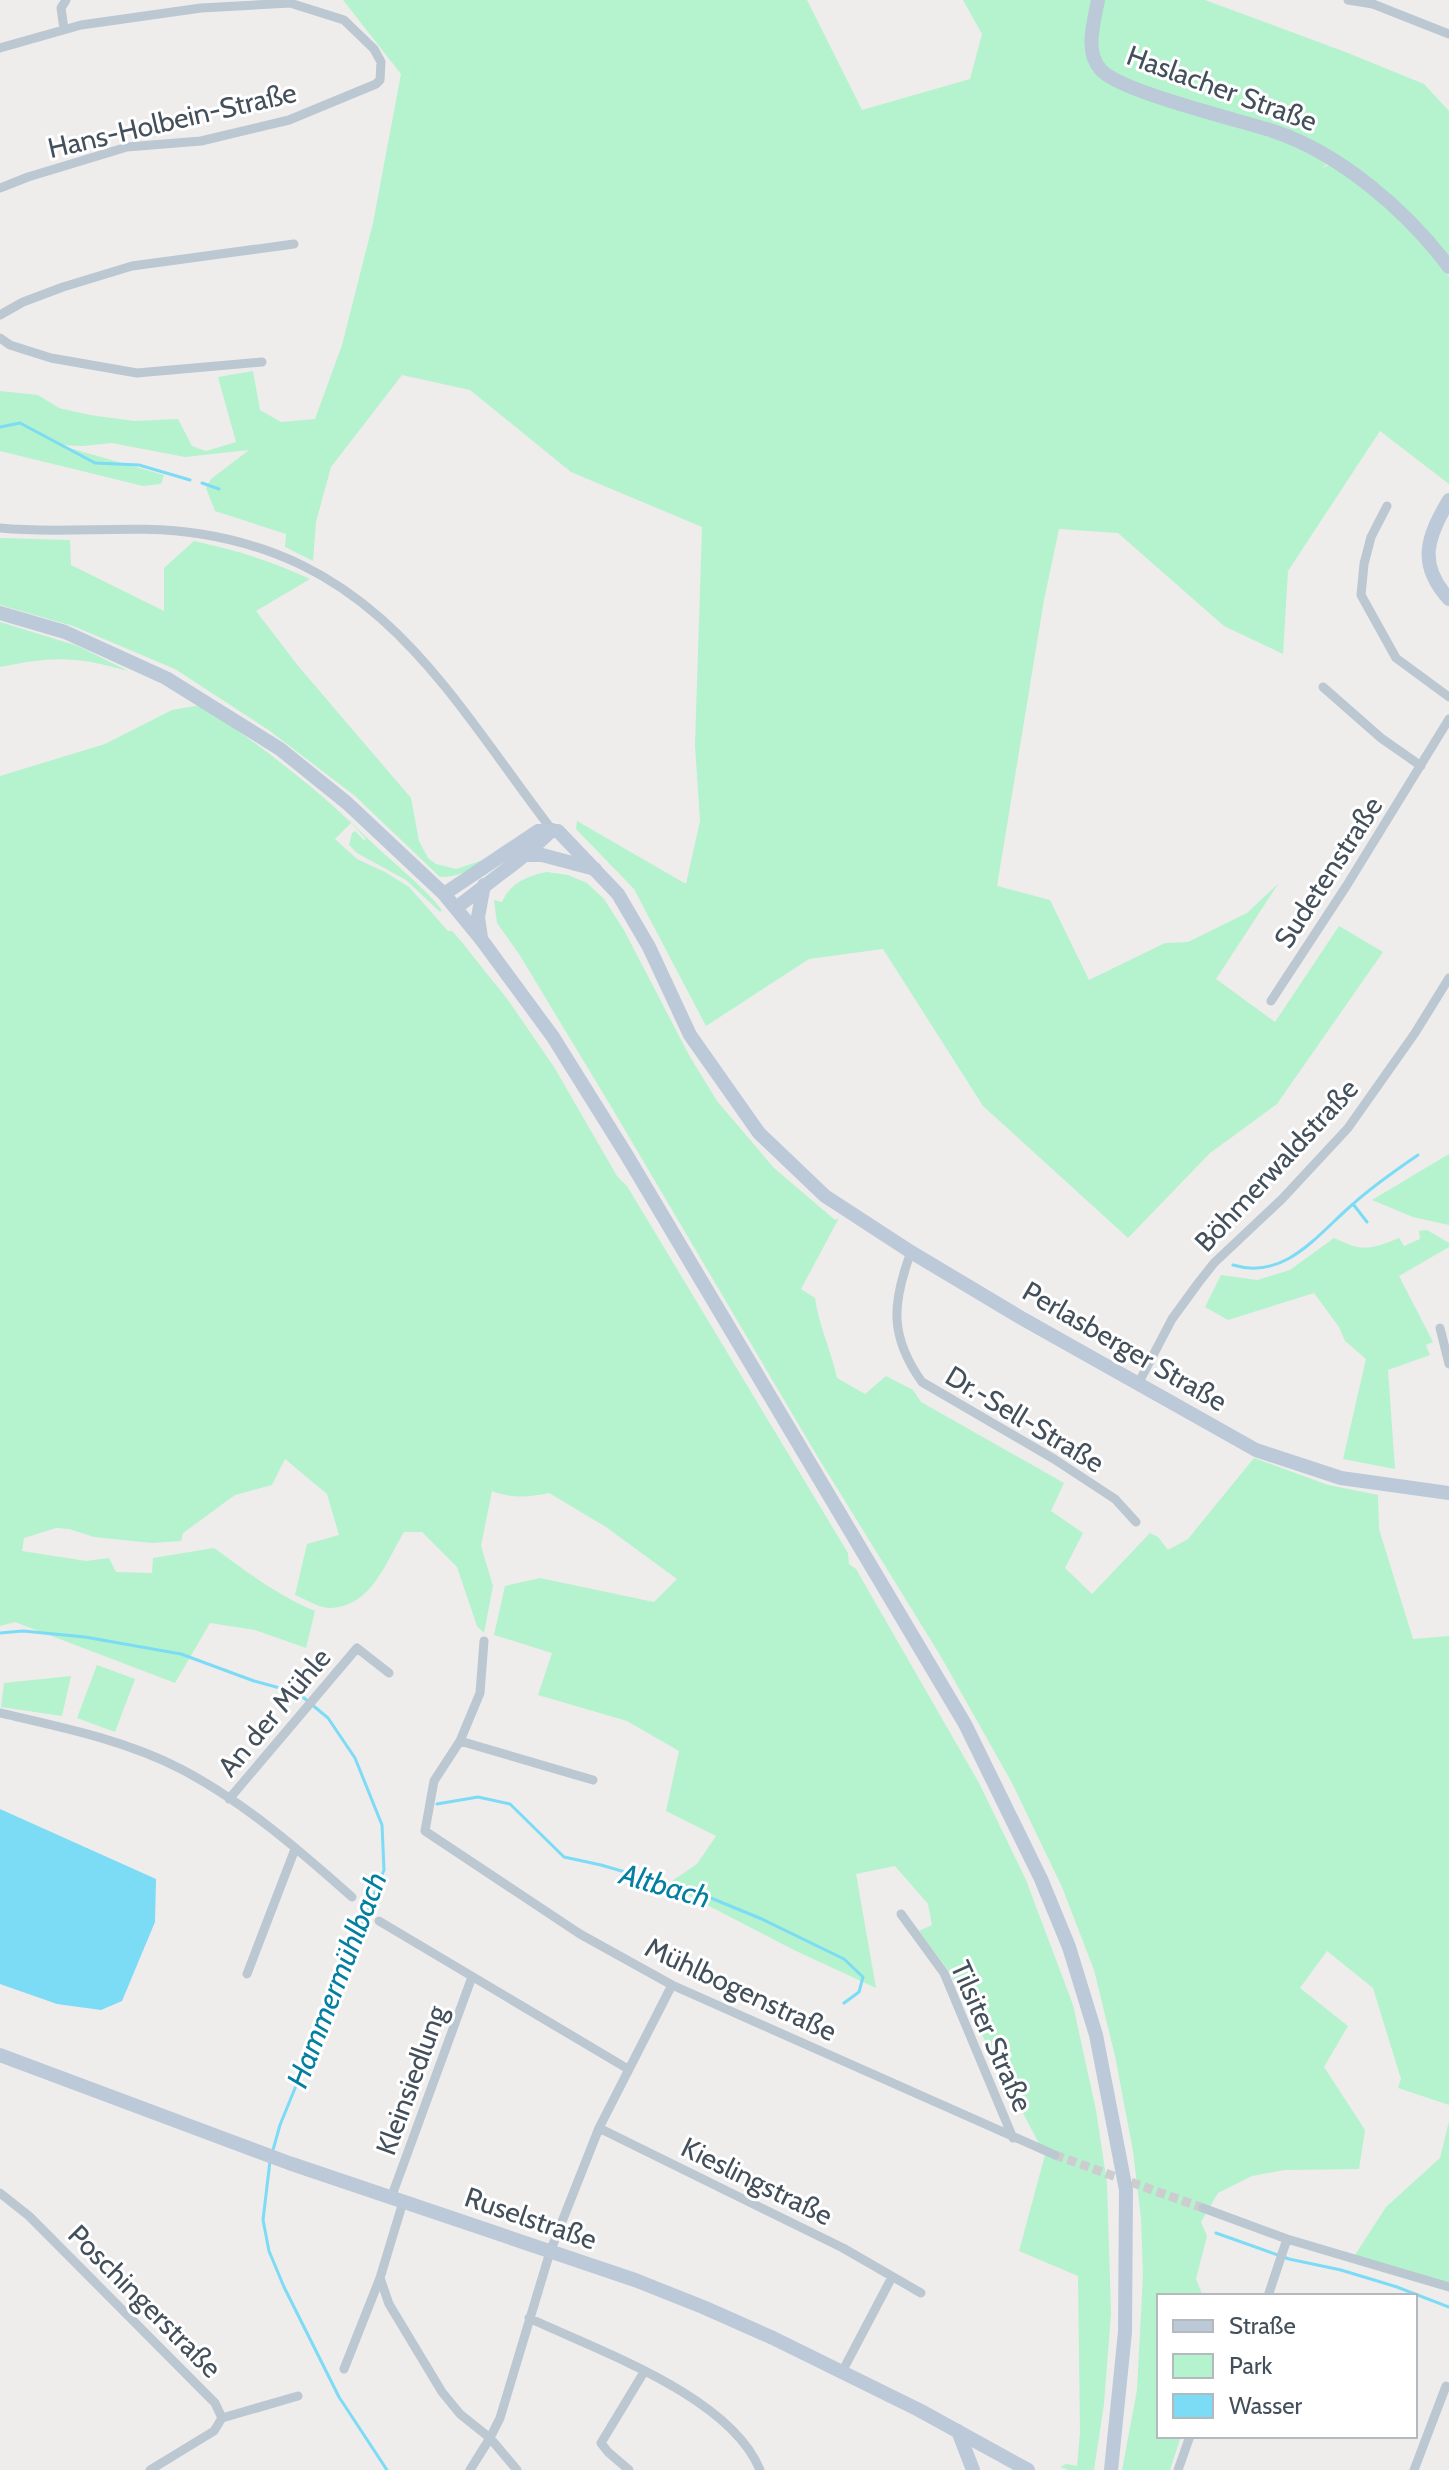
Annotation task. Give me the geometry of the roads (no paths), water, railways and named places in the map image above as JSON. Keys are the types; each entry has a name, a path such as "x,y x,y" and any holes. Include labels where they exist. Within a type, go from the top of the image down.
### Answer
{"main road":[{"name":"Haslacher Straße","path":"1098,0 1092,47 1102,72 1128,86 1276,132 1325,154 1346,167 1391,206 1449,267"},
{"path":"1449,500 1433,531 1428,549 1430,570 1435,582 1449,599"},
{"path":"0,613 65,632 166,678 280,749 347,803 444,894 481,939 553,1037 626,1154 965,1724 1005,1802 1069,1947 1096,2035 1126,2190 1125,2332 1111,2467"},
{"path":"456,908 552,830"},
{"path":"444,894 538,831 552,830"},
{"name":"Perlasberger Straße","path":"552,830 565,835 618,894 690,1035 759,1133 825,1196 911,1252 1256,1450 1341,1478 1449,1493"},
{"path":"525,855 542,855 595,869"},
{"path":"481,939 478,917 484,885"},
{"name":"Ruselstraße","path":"0,2055 289,2163 635,2280 703,2307 958,2431 1004,2464 1028,2470"},
{"path":"958,2431 973,2470"}],"street":[{"path":"0,48 64,29 61,8 66,0"},
{"path":"1348,0 1403,13 1449,34"},
{"name":"Hans-Holbein-Straße","path":"0,188 127,147 201,141 289,120 380,80 381,62 374,49 344,20 290,3 201,8 64,29"},
{"path":"0,315 36,297 132,266 294,244"},
{"path":"0,338 10,345 51,358 137,373 262,362"},
{"path":"1387,506 1371,537 1361,595 1396,658 1449,697"},
{"path":"0,528 83,531 152,529 198,533 286,558 326,577 363,602 400,634 436,675 552,830"},
{"path":"1323,687 1381,738 1421,766"},
{"name":"Sudetenstraße","path":"1271,1001 1449,719"},
{"name":"Böhmerwaldstraße","path":"1138,1384 1172,1319 1199,1282 1214,1263 1282,1199 1348,1128 1415,1033 1449,978"},
{"name":"Dr.-Sell-Straße","path":"911,1252 901,1279 895,1320 910,1365 922,1382 1054,1459 1115,1499 1136,1522"},
{"path":"1440,1328 1449,1364"},
{"path":"484,1641 480,1693 460,1741 593,1780"},
{"name":"An der Mühle","path":"229,1799 357,1648 389,1673"},
{"path":"0,1713 87,1734 180,1768 229,1799 352,1897"},
{"name":"Mühlbogenstraße","path":"460,1741 434,1781 425,1831 580,1934 672,1985 1055,2155"},
{"path":"247,1974 295,1849"},
{"name":"Tilsiter Straße","path":"901,1914 944,1973 1013,2138"},
{"name":"Kleinsiedlung","path":"379,1921 628,2069"},
{"name":"Kleinsiedlung","path":"344,2369 380,2278 397,2200 472,1977"},
{"path":"470,2470 500,2418 550,2252 599,2128 672,1985"},
{"name":"Kieslingstraße","path":"599,2128 831,2242 921,2293"},
{"name":"Poschingerstraße","path":"0,2193 29,2216 215,2403 222,2418 214,2431 150,2470"},
{"path":"1203,2208 1287,2239 1449,2287"},
{"path":"1269,2294 1287,2239"},
{"path":"842,2372 892,2277"},
{"path":"380,2278 389,2304 442,2392 460,2414 490,2438 517,2470"},
{"path":"369,2306 389,2304"},
{"path":"529,2318 688,2394 723,2420 752,2450 760,2470"},
{"path":"629,2470 601,2443 644,2372"},
{"path":"1414,2470 1446,2386"},
{"path":"222,2418 298,2396"},
{"path":"1180,2469 1189,2438"}],"water":[{"path":"0,1809 156,1879 155,1922 122,2001 101,2010 57,2004 0,1984"}],"waterway":[{"path":"0,427 20,423 95,463 139,465 190,480"},
{"path":"202,483 219,489"},
{"path":"1233,1265 1252,1268 1285,1261 1313,1241 1368,1191 1418,1155"},
{"path":"1353,1204 1367,1222"},
{"name":"Hammermühlbach","path":"0,1633 23,1631 85,1637 181,1654 254,1681 298,1693 328,1718 355,1758 382,1825 384,1870 280,2125 273,2150"},
{"name":"Altbach","path":"437,1804 478,1797 510,1804 564,1857 701,1894 762,1919 844,1959 863,1977 859,1992 844,2003"},
{"name":"Hammermühlbach","path":"270,2161 263,2220 269,2251 339,2397 387,2470"},
{"name":"Altbach","path":"1216,2233 1289,2259 1341,2270 1415,2294"},
{"name":"Altbach","path":"1417,2295 1449,2307"}],"tunnel":[{"path":"1055,2155 1203,2208"}]}
